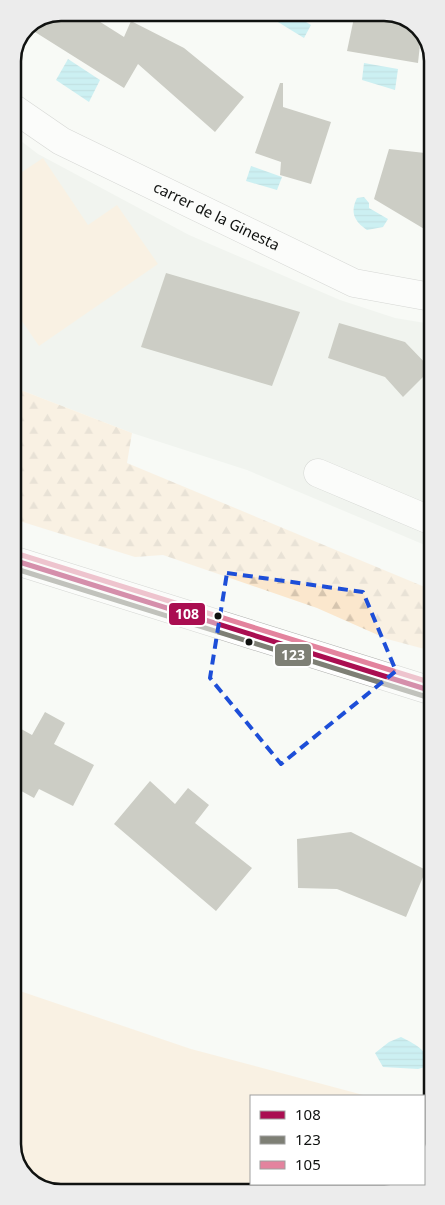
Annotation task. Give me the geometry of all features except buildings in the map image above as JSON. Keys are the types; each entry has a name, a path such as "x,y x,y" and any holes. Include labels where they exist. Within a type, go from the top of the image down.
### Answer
{"street":[{"name":"carrer de la Ginesta","path":"21,114 61,142 354,284 424,296"},
{"path":"318,473 424,518"},
{"path":"21,562 424,688"}],"highlighted area":[{"path":"227,573 363,592 396,671 281,764 210,678"}],"shaded area":[{"path":"21,141 38,154 189,235 340,300 395,318 424,323 424,545 247,470 132,433 21,390"}],"green space":[{"path":"43,158 88,225 117,205 158,264 39,346 21,320 21,173"},
{"path":"21,390 132,433 127,463 424,587 424,649 387,639 317,608 163,555 135,557 21,521"},
{"path":"21,991 191,1049 363,1095 250,1095 250,1184 59,1184 46,1181 28,1166 24,1159 21,1144"}],"water":[{"path":"276,21 304,21 311,25 304,38"},
{"path":"68,59 100,80 89,102 56,80"},
{"path":"364,63 398,69 395,90 362,80"},
{"path":"251,166 282,177 277,190 246,181"},
{"path":"364,197 369,203 369,208 388,219 383,227 367,230 356,220 354,216 355,203 357,198"},
{"path":"401,1037 415,1045 424,1052 424,1067 418,1069 383,1067 375,1053 389,1042"}],"transit line":[{"name":"105","path":"21,555 424,681"},
{"name":"108","path":"21,563 424,688"},
{"name":"123","path":"21,570 424,696"}]}
